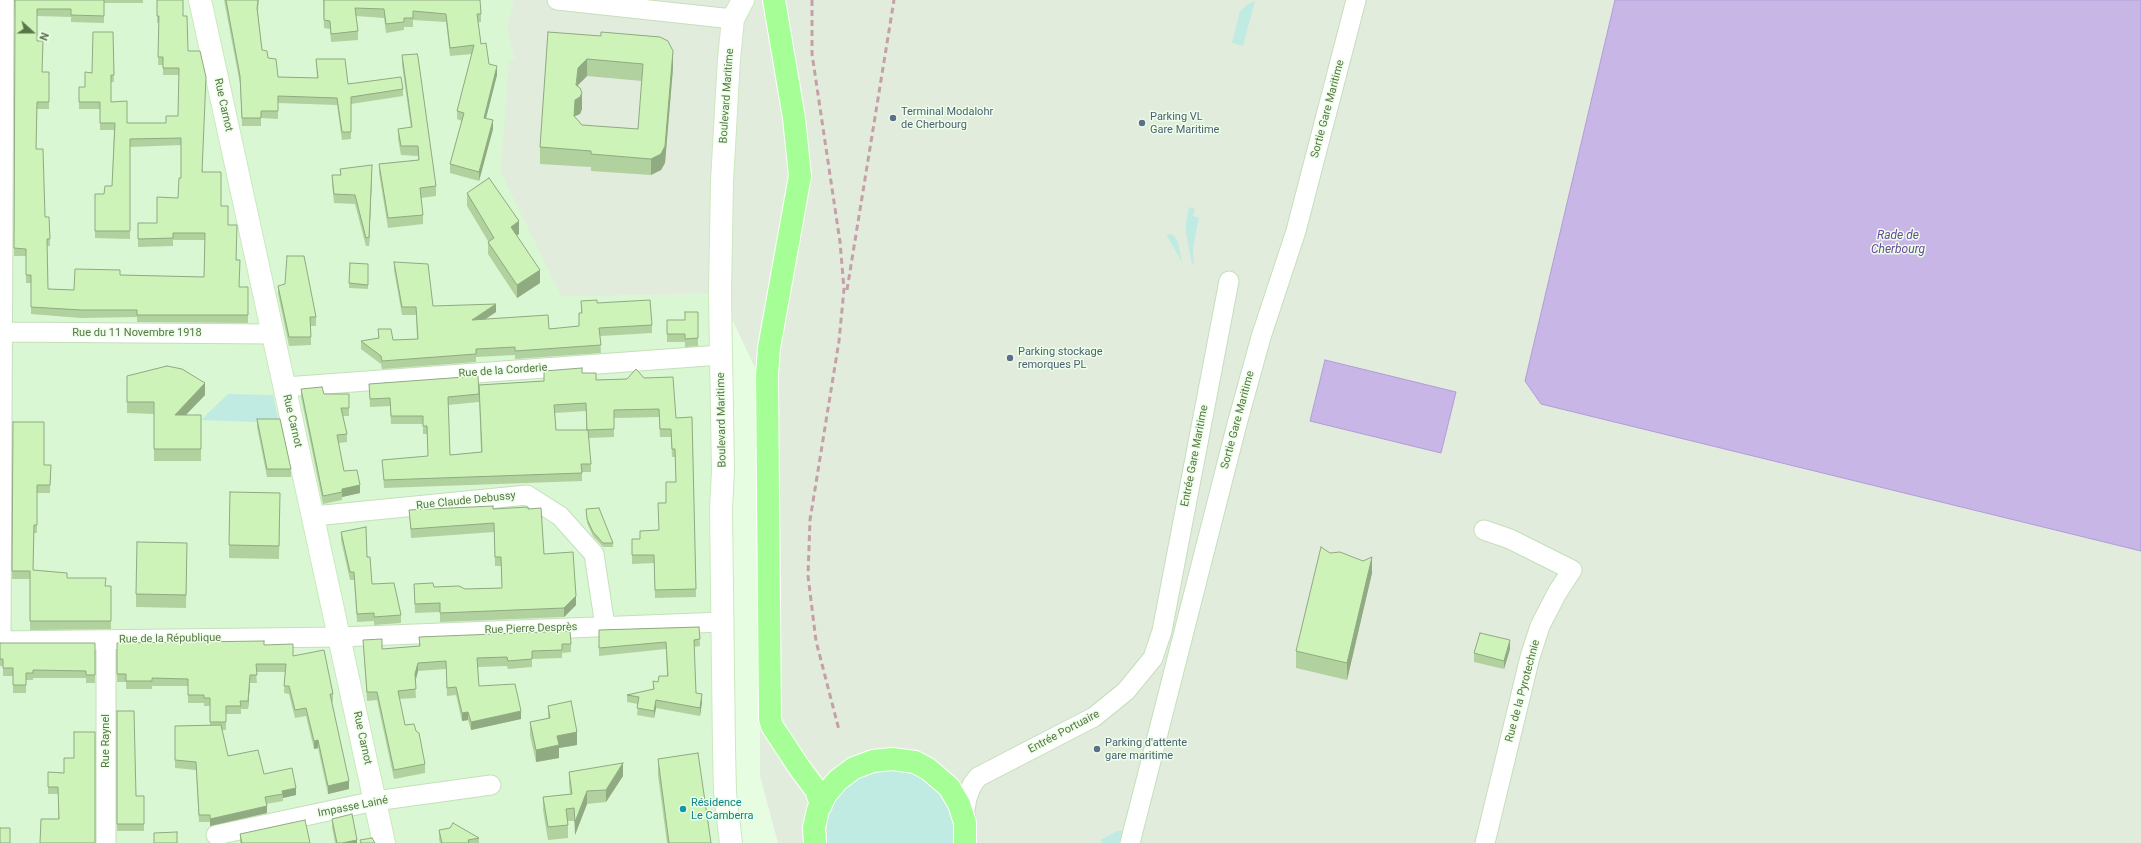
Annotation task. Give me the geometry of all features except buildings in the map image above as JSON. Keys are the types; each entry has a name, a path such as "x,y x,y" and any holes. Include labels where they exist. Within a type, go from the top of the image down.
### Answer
{"main road":[{"path":"774,0 794,118 800,176 769,348 767,375 770,719 772,726 816,790 821,805"},
{"path":"783,741 801,759 808,763 829,772 845,774"},
{"path":"815,843 814,828 821,805 826,794 838,780 854,768 873,761 892,759 915,762 939,776 949,787 959,804 966,837"}],"street":[{"path":"0,641 4,0"},
{"name":"Rue Carnot","path":"200,0 314,516 384,843"},
{"path":"557,0 733,19"},
{"name":"Boulevard Maritime","path":"731,843 725,792 721,355 722,181 733,19 743,0"},
{"name":"Sortie Gare Maritime","path":"1130,843 1233,438 1261,337 1296,231 1356,0"},
{"name":"Entrée Gare Maritime","path":"1162,631 1229,282"},
{"name":"Rue du 11 Novembre 1918","path":"2,332 273,334"},
{"name":"Rue de la Corderie","path":"285,387 721,355"},
{"name":"Rue Claude Debussy","path":"314,516 527,495 560,516 594,554 605,626"},
{"name":"Rue de la Pyrotechnie","path":"1484,530 1510,539 1572,570 1557,593 1540,626 1530,657 1485,843"},
{"name":"Rue Pierre Desprès","path":"340,637 723,622"},
{"name":"Entrée Portuaire","path":"966,837 964,808 972,785 978,777 1094,717 1111,705 1135,682 1153,658 1162,631"},
{"name":"Rue de la République","path":"0,641 340,637"},
{"name":"Rue Raynel","path":"106,640 106,843"},
{"name":"Impasse Lainé","path":"216,835 375,801 491,785"}],"shaded area":[{"path":"0,0 514,0 507,26 514,59 509,59 653,295 720,294 725,843 0,843"},
{"path":"514,0 736,0 734,19 756,0 1615,0 1525,381 1541,404 2141,551 2141,843 778,843 760,776 759,376 720,294 561,296 501,172 509,59 514,59 507,26"},
{"path":"1255,1 1243,46 1232,43 1240,11 1248,4"},
{"path":"1189,207 1195,209 1193,216 1199,218 1193,248 1194,265 1192,264 1186,233"},
{"path":"1168,234 1173,235 1178,242 1182,262 1167,236"},
{"path":"228,394 273,395 279,423 201,420"},
{"path":"888,769 909,772 928,781 943,796 952,816 954,837 952,843 827,843 827,819 835,799 849,783 867,773"},
{"path":"1128,830 1124,843 1103,843 1100,840 1117,831"}],"water":[{"name":"Rade de Cherbourg","path":"1615,0 2141,0 2141,551 1541,404 1525,381"},
{"path":"1325,360 1456,392 1441,453 1310,421"}],"railway":[{"path":"812,0 812,54 840,242 844,289 839,341 810,520 808,576 816,641 839,730"},
{"path":"847,290 894,0"}],"place":[{"name":"Terminal Modalohr de Cherbourg","path":"893,118"},
{"name":"Parking VL Gare Maritime","path":"1142,123"},
{"name":"Parking stockage remorques PL","path":"1010,358"},
{"name":"Parking d'attente gare maritime","path":"1097,749"},
{"name":"Résidence Le Camberra","path":"683,809"}]}
